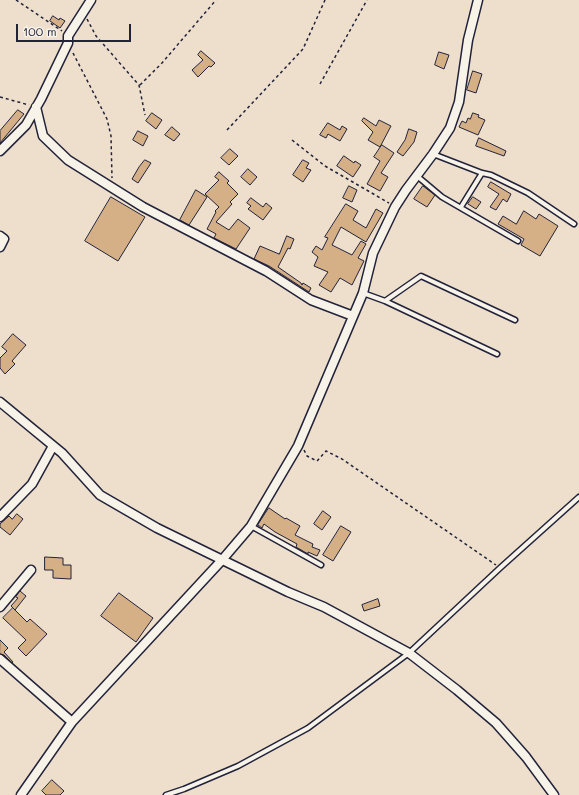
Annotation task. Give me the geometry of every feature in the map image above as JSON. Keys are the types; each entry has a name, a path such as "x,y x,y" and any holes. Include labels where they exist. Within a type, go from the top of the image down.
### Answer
{"street":[{"path":"0,151 26,125 68,40 91,0"},
{"path":"21,795 72,722 222,560 251,526 298,446 363,293 374,253 395,207 450,128 459,102 468,40 478,0"},
{"path":"36,107 43,136 68,160 159,216 266,271 311,300 353,316"},
{"path":"0,236 4,239 0,247"},
{"path":"0,402 62,453 100,495 157,528 324,608 409,653 458,690 496,723 526,757 554,795"},
{"path":"0,517 32,484 53,446"},
{"path":"0,607 31,570"},
{"path":"0,659 72,722"}],"lane":[{"path":"433,154 482,173 491,174 528,193 574,224"},
{"path":"460,207 482,173"},
{"path":"417,176 442,197 518,241"},
{"path":"385,301 421,276 515,320"},
{"path":"363,293 385,301 497,354"},
{"path":"166,795 238,766 308,728 409,653 579,497"},
{"path":"251,526 321,565"}],"path":[{"path":"16,0 68,40 107,119 111,136 112,188"},
{"path":"139,85 162,63 216,0"},
{"path":"227,130 304,49 325,0"},
{"path":"320,84 367,0"},
{"path":"84,12 96,36 139,85 145,114"},
{"path":"0,97 36,107"},
{"path":"292,140 325,166 395,207"},
{"path":"298,446 304,449 307,456 317,461 326,451 342,459 500,568"}],"building":[{"path":"53,16 59,20 60,18 65,21 60,28 50,21"},
{"path":"201,51 215,63 211,67 209,66 198,77 192,70 203,60 198,55"},
{"path":"439,52 449,55 444,69 435,65"},
{"path":"473,71 482,74 476,93 467,90"},
{"path":"18,110 24,114 0,143 0,131"},
{"path":"152,113 162,120 156,129 146,121"},
{"path":"473,113 479,115 478,117 485,120 478,135 459,127 462,121 466,123 468,118 470,119"},
{"path":"364,118 376,126 379,120 391,126 380,147 368,140 373,132 362,121"},
{"path":"328,123 340,130 342,126 347,129 340,141 328,134 326,138 320,135"},
{"path":"172,127 180,134 174,141 165,135"},
{"path":"409,129 417,132 414,142 403,156 397,152 405,140"},
{"path":"138,131 148,136 143,146 133,140"},
{"path":"479,138 506,151 504,156 476,146"},
{"path":"382,145 394,153 381,173 388,177 380,191 367,184 380,161 374,157"},
{"path":"230,149 238,156 229,165 221,158"},
{"path":"344,156 354,163 355,161 361,165 353,177 337,166"},
{"path":"145,160 151,163 138,183 132,179"},
{"path":"303,160 309,163 306,168 311,170 303,182 293,175"},
{"path":"248,169 257,177 250,185 241,177"},
{"path":"219,172 229,181 227,183 238,194 230,202 232,204 216,222 229,230 238,219 250,228 236,249 214,238 216,234 207,229 216,212 215,211 219,207 205,194 219,180 215,177"},
{"path":"491,182 511,194 507,202 503,199 496,210 490,207 499,194 488,187"},
{"path":"349,186 357,190 352,202 343,198"},
{"path":"423,186 435,195 427,207 414,199"},
{"path":"196,190 207,197 189,225 180,220"},
{"path":"111,197 145,217 118,261 85,241"},
{"path":"473,197 481,202 476,209 468,204"},
{"path":"251,198 263,207 266,203 272,208 263,220 248,209 251,206 247,203"},
{"path":"346,204 358,211 353,220 366,228 376,209 383,213 366,242 341,227 332,245 352,255 361,241 366,244 358,258 364,261 352,285 340,278 331,292 319,285 328,272 314,266 318,257 312,252 316,246 322,250 328,238 325,237"},
{"path":"524,211 536,219 539,214 558,226 540,256 521,245 524,239 498,224 503,216 516,224"},
{"path":"287,236 294,239 290,249 288,248 278,267 302,285 303,283 311,288 309,292 269,266 254,259 260,246 279,254"},
{"path":"13,334 26,345 12,361 15,364 5,374 0,368 0,358 7,351 2,347"},
{"path":"269,508 285,519 286,518 300,526 295,535 313,544 312,547 320,550 317,556 308,552 308,554 296,547 297,544 264,524 262,528 258,525"},
{"path":"323,511 331,517 322,530 314,524"},
{"path":"17,514 23,519 10,535 0,527 0,524 9,516 12,519"},
{"path":"341,526 351,532 333,561 323,555"},
{"path":"45,557 63,558 63,565 71,565 71,579 53,578 53,570 45,570"},
{"path":"20,591 26,596 15,610 11,606 18,598 16,597"},
{"path":"119,593 153,618 136,642 101,616"},
{"path":"378,599 380,606 364,611 362,605"},
{"path":"13,608 27,622 30,619 47,634 26,656 18,648 26,640 3,618"},
{"path":"0,640 8,648 4,652 13,662 12,663 4,655 0,654"},
{"path":"52,780 64,791 60,795 46,795 42,791"}]}
